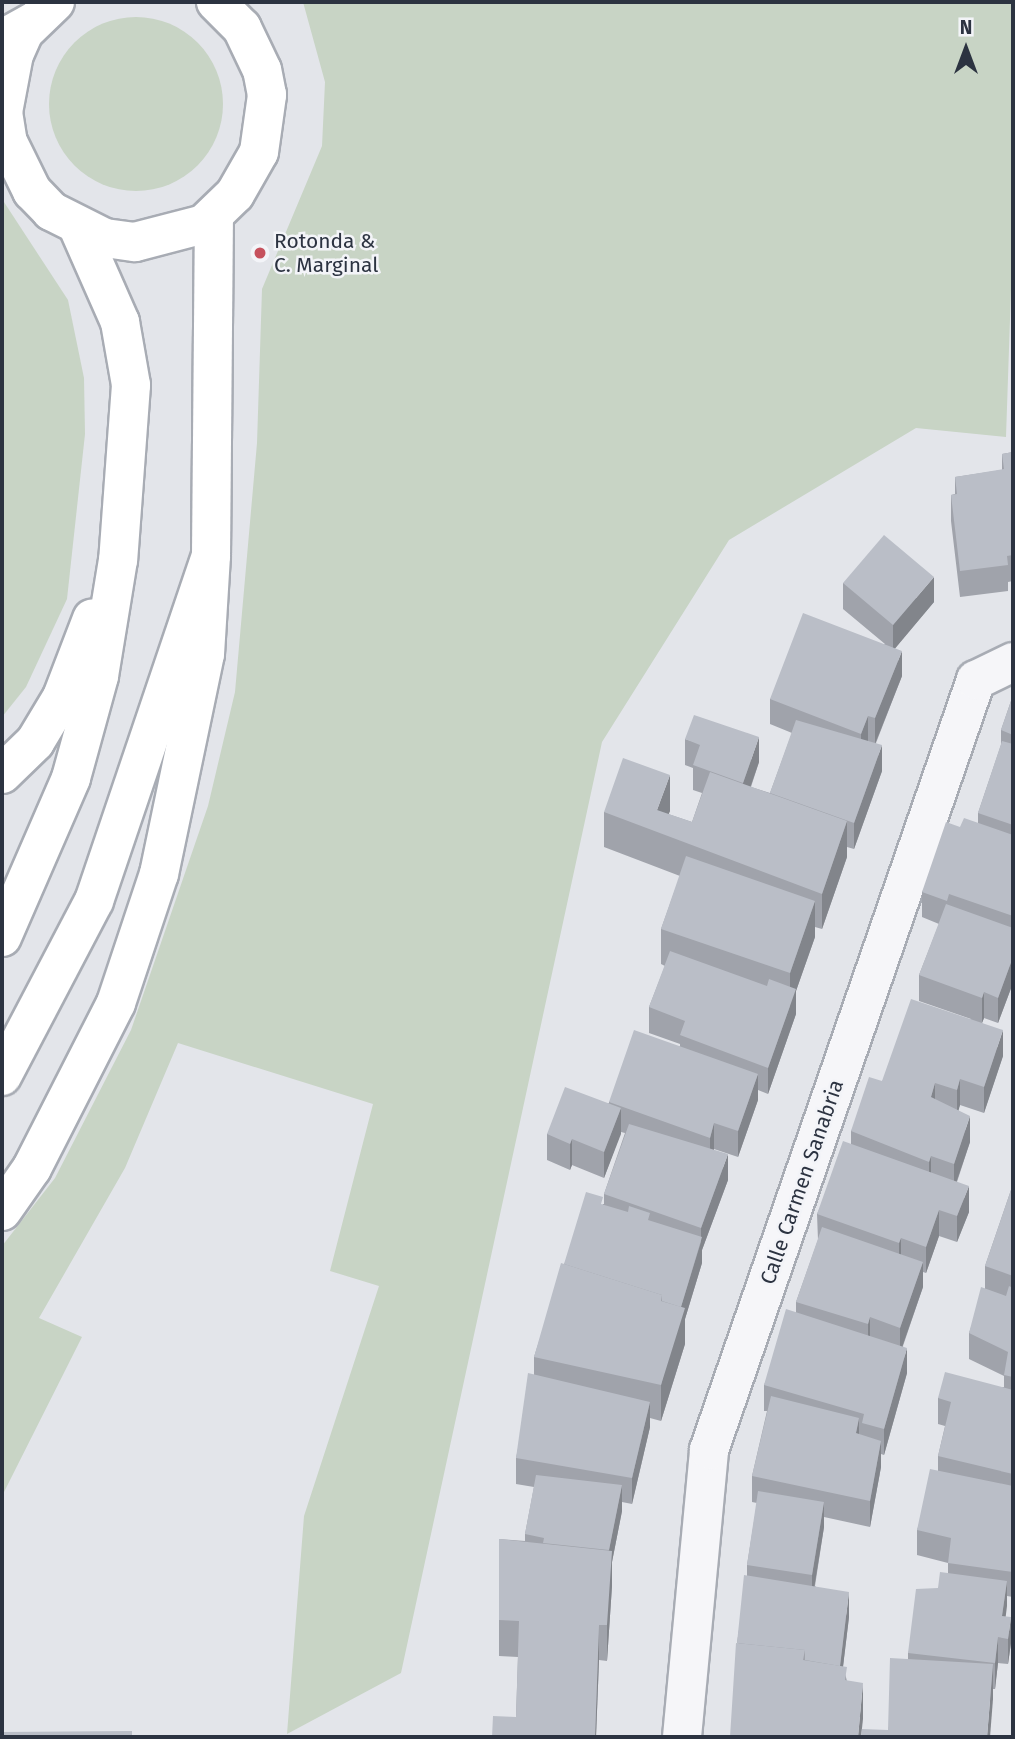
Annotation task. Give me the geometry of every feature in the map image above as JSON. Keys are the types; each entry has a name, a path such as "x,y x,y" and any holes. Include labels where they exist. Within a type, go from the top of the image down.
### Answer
{"main road":[{"path":"30,21 5,85 8,142 32,191 79,229 135,242 184,233 214,216 249,173 263,133 267,95 249,39 216,2"},
{"path":"249,39 254,2"},
{"path":"2,1211 32,1168 116,1003 159,874 205,654 211,556 214,216"},
{"path":"2,937 71,778 99,676 118,559 131,384 120,322 79,229"},
{"path":"2,1076 94,901 211,556"},
{"path":"2,774 35,743 61,697 118,559"}],"street":[{"name":"Calle Carmen Sanabria","path":"682,1737 709,1450 976,680 1013,662"}],"green space":[{"path":"303,2 1013,2 1013,231 1006,437 916,428 729,540 602,742 401,1673 287,1734 304,1516 379,1286 330,1271 373,1104 178,1043 125,1168 39,1318 82,1337 2,1496 2,1246 55,1178 131,1030 208,806 235,692 257,443 262,289 322,146 325,82"},
{"path":"136,17 169,23 198,42 217,71 223,104 217,137 198,166 169,185 136,191 103,185 74,166 55,137 49,104 55,71 74,42 103,23"},
{"path":"2,199 68,300 84,378 85,434 67,599 26,687 2,717"}],"building":[{"path":"1013,452 1013,555 1007,556 1008,565 960,571 951,495 957,494 955,477 1004,469 1002,454"},
{"path":"884,535 934,577 893,625 843,583"},
{"path":"803,613 902,651 875,718 868,716 861,734 770,699"},
{"path":"1013,695 1013,735 1001,730"},
{"path":"694,715 759,737 743,783 693,765 700,745 685,739"},
{"path":"796,720 882,745 854,823 770,793"},
{"path":"1002,741 1013,744 1013,825 978,813"},
{"path":"623,758 670,775 657,810 692,822 710,772 847,821 822,894 604,812"},
{"path":"964,818 1013,835 1013,916 949,894 947,901 922,892 946,822 960,827"},
{"path":"686,856 815,901 790,973 661,929"},
{"path":"946,904 1013,928 1013,957 998,998 984,992 982,998 919,975"},
{"path":"670,951 767,986 769,979 796,989 768,1068 680,1035 685,1021 649,1007"},
{"path":"911,999 1003,1030 984,1087 960,1079 957,1090 935,1083 931,1097 970,1116 954,1164 931,1156 929,1162 851,1131 869,1077 882,1081"},
{"path":"634,1030 758,1074 738,1131 714,1123 710,1138 609,1102"},
{"path":"565,1087 621,1108 604,1152 572,1139 570,1144 547,1134"},
{"path":"629,1124 728,1154 701,1228 604,1194"},
{"path":"843,1141 969,1186 957,1216 939,1210 926,1247 901,1238 899,1243 817,1214"},
{"path":"1013,1184 1013,1276 985,1266"},
{"path":"586,1192 603,1197 601,1204 628,1212 629,1206 650,1213 648,1220 702,1237 681,1307 662,1301 662,1295 564,1264"},
{"path":"822,1227 923,1262 900,1328 870,1317 868,1324 796,1302"},
{"path":"561,1263 662,1295 661,1301 685,1308 661,1385 534,1357"},
{"path":"1009,1286 1013,1288 1013,1377 1004,1375 1008,1352 969,1333 981,1287 1006,1296"},
{"path":"786,1309 907,1348 884,1429 862,1423 864,1414 764,1385"},
{"path":"945,1372 1013,1390 1013,1474 938,1456 951,1402 938,1398"},
{"path":"528,1373 650,1402 632,1478 516,1458"},
{"path":"771,1396 859,1418 856,1433 881,1441 870,1501 752,1476"},
{"path":"930,1469 1013,1486 1013,1572 948,1563 951,1538 917,1530"},
{"path":"536,1475 622,1485 609,1550 543,1543 544,1538 525,1534"},
{"path":"758,1491 824,1502 812,1575 747,1565"},
{"path":"499,1539 612,1551 607,1625 599,1625 595,1737 492,1737 493,1716 516,1717 519,1621 499,1620"},
{"path":"940,1572 1007,1581 1002,1616 1011,1617 1008,1639 998,1637 995,1663 908,1653 916,1589 938,1588"},
{"path":"744,1575 849,1592 840,1666 805,1660 805,1650 737,1643"},
{"path":"736,1643 805,1650 803,1660 847,1667 845,1680 863,1683 858,1737 730,1737"},
{"path":"890,1658 993,1664 987,1737 861,1737 862,1729 888,1730"},
{"path":"132,1731 132,1737 2,1737 2,1732"}],"place":[{"name":"Rotonda & C. Marginal","path":"260,253"}]}
